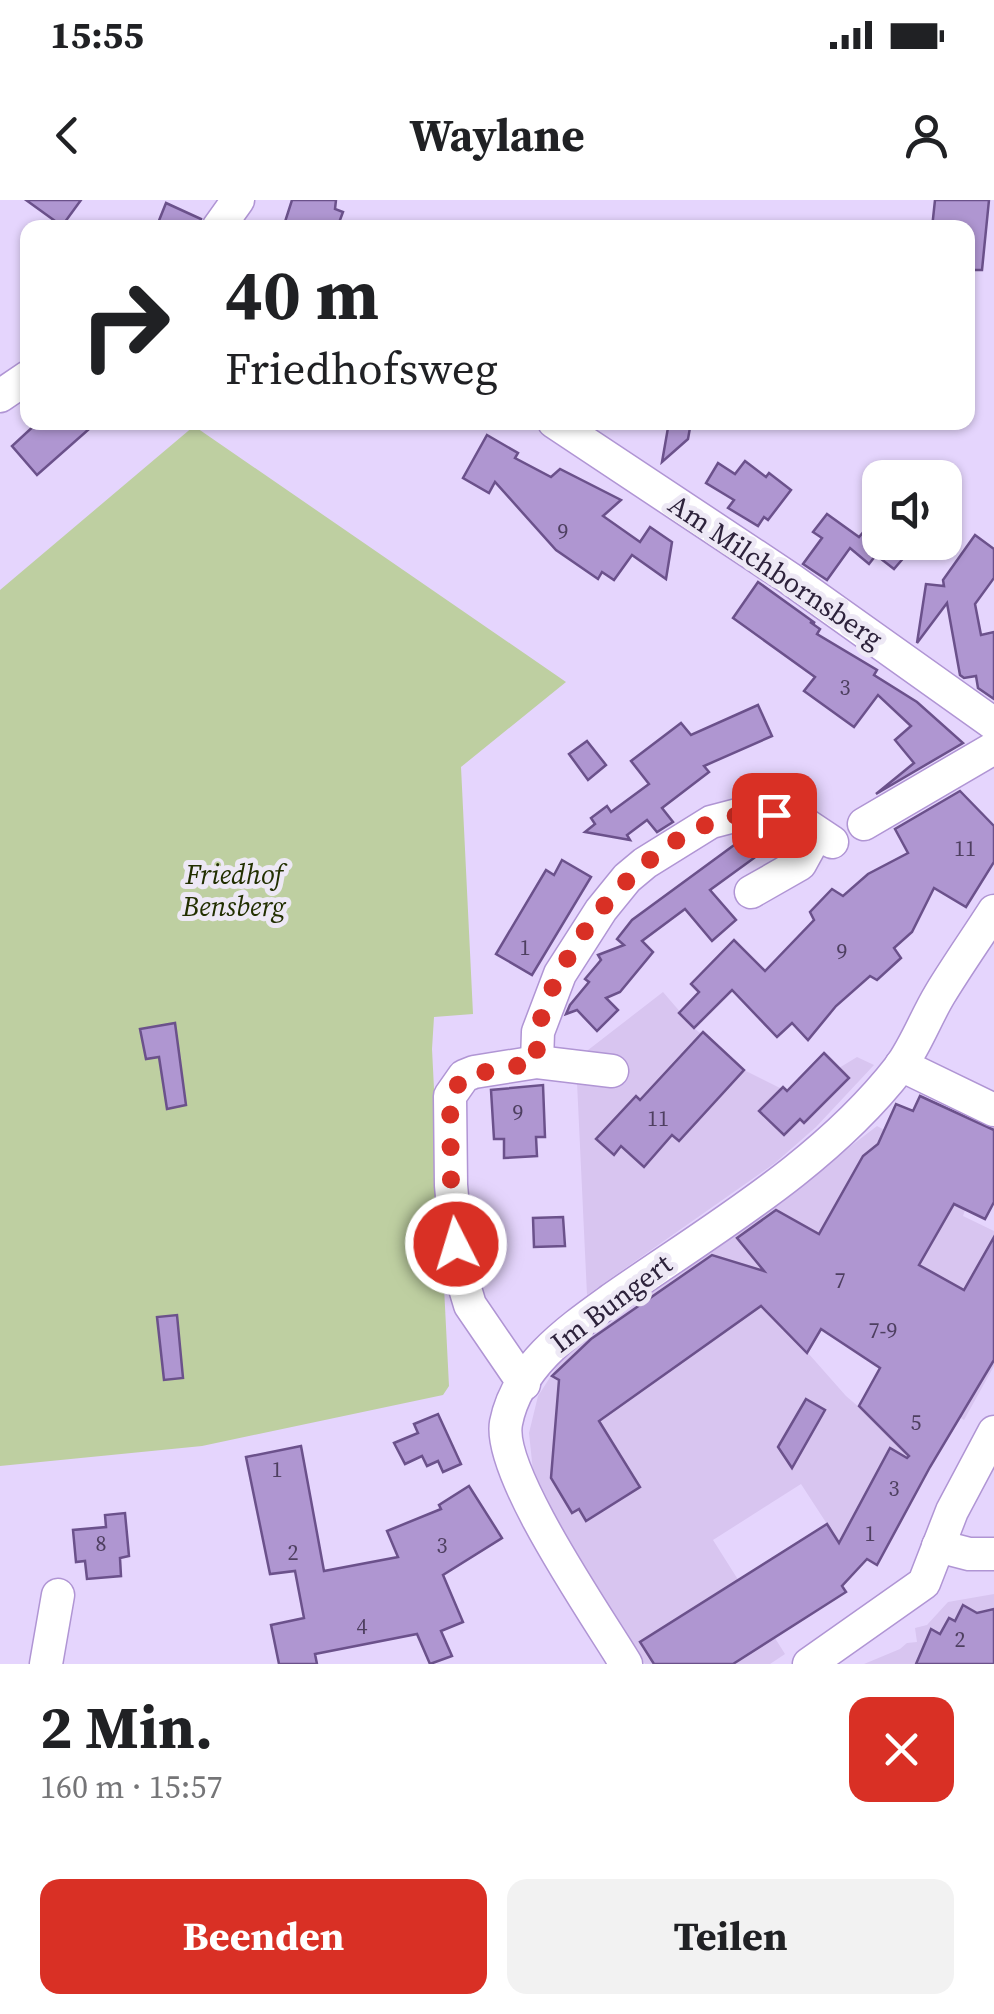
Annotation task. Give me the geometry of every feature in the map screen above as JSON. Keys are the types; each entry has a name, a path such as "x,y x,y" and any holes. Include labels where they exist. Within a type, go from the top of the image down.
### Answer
{"street":[{"name":"Am Milchbornsberg","path":"566,430 789,578 994,724"},
{"path":"864,824 994,748"},
{"path":"537,1062 538,1032 560,974 600,910 645,863 711,822 752,811 796,818 824,838 800,864 751,892"},
{"name":"Im Bungert","path":"626,1664 523,1493 514,1470 506,1447 506,1423 524,1384 542,1354 586,1318 821,1151 901,1065 940,994 994,912"},
{"path":"524,1384 470,1305 458,1264 451,1185 450,1096 464,1076 474,1072 537,1062 612,1072"},
{"path":"901,1065 994,1110"},
{"path":"809,1664 924,1583 952,1510 994,1432"},
{"path":"938,1546 969,1554 994,1554"},
{"path":"46,1664 58,1595"}],"shaded area":[{"path":"663,992 694,1028 744,1070 786,1091 824,1053 839,1068 857,1057 874,1065 816,1127 775,1163 587,1295 577,1082 570,1064"},
{"path":"877,1126 970,1175 955,1204 965,1210 963,1216 994,1231 994,1366 964,1420 822,1330 808,1353 846,1396 929,1467 901,1523 877,1565 840,1544 801,1484 713,1540 785,1654 770,1664 645,1664 539,1489 529,1433 538,1396 574,1349 710,1254"},
{"path":"994,1594 994,1664 864,1664 917,1642 915,1628 927,1625 948,1602"}],"green space":[{"name":"Friedhof Bensberg","path":"189,430 200,430 566,682 461,767 473,1014 434,1017 432,1049 449,1386 443,1395 202,1446 0,1466 0,590"}],"building":[{"path":"26,200 81,200 66,220 54,220"},
{"path":"292,200 336,200 335,209 343,212 340,220 286,220"},
{"path":"935,200 989,200 982,270 975,270 975,220 933,220"},
{"path":"166,203 201,219 201,220 159,220"},
{"path":"29,430 88,430 37,475 12,446"},
{"path":"668,430 690,430 688,439 662,462"},
{"path":"487,435 518,453 515,458 551,477 560,469 621,500 603,516 640,542 650,527 672,542 666,579 632,555 614,580 602,572 598,579 556,550 495,482 489,493 463,478"},
{"path":"745,461 791,490 768,520 764,517 758,526 728,508 734,500 706,483 718,463 735,474"},
{"path":"827,514 859,537 862,534 862,558 850,548 827,580 803,564 822,538 813,532"},
{"path":"975,535 994,549 994,578 975,604 981,635 994,632 994,699 978,688 976,676 960,675 947,603 917,643 926,584 944,586 943,580 957,560 962,560 962,553"},
{"path":"882,560 902,560 894,569"},
{"path":"758,582 815,623 810,622 820,629 817,634 877,670 874,675 917,702 963,743 876,794 914,763 895,740 911,726 878,695 854,727 804,691 815,677 733,618"},
{"path":"758,705 772,736 704,766 709,772 662,808 673,822 657,832 647,820 627,835 630,840 585,832 595,824 591,818 607,806 611,812 649,784 631,761 681,723 691,735"},
{"path":"587,741 606,765 588,780 569,754"},
{"path":"960,791 994,826 994,862 966,907 934,888 912,932 894,948 901,958 877,980 870,976 836,1006 808,1040 792,1023 777,1037 732,990 694,1028 679,1013 699,992 691,984 734,940 765,971 814,920 810,912 832,889 843,896 868,874 908,853 895,829"},
{"path":"741,840 754,858 710,890 736,920 712,941 685,909 642,941 653,952 620,992 606,998 618,1010 597,1031 577,1010 566,1014 589,982 585,979 601,960 598,955 624,945 617,939 632,920"},
{"path":"562,860 591,877 532,975 496,954 546,870 554,875"},
{"path":"175,1023 186,1105 167,1109 159,1057 146,1059 140,1029"},
{"path":"703,1032 744,1070 679,1141 672,1135 644,1167 621,1146 614,1155 596,1139 636,1096 640,1100"},
{"path":"824,1053 849,1078 804,1123 800,1119 784,1135 759,1111 783,1087 787,1091"},
{"path":"543,1085 545,1137 536,1137 537,1156 504,1158 504,1139 494,1139 491,1090"},
{"path":"920,1096 994,1130 994,1202 985,1219 954,1204 919,1265 964,1290 994,1237 994,1360 877,1565 867,1559 842,1586 846,1592 733,1664 654,1664 640,1642 827,1524 839,1543 890,1448 909,1456 859,1406 880,1368 821,1329 807,1353 761,1306 599,1421 640,1487 586,1521 579,1509 572,1513 551,1478 559,1380 552,1376 591,1339 712,1255 764,1271 737,1238 776,1210 819,1234 863,1156 878,1144 896,1104 913,1111"},
{"path":"563,1217 565,1246 534,1247 533,1218"},
{"path":"177,1315 183,1378 164,1380 157,1317"},
{"path":"806,1399 825,1410 792,1468 778,1447"},
{"path":"438,1414 461,1464 443,1472 438,1461 427,1466 422,1456 405,1464 394,1443 418,1433 414,1424"},
{"path":"301,1446 324,1571 398,1557 387,1531 441,1509 439,1505 469,1486 502,1538 443,1575 463,1622 441,1631 452,1656 430,1664 417,1634 315,1654 317,1664 279,1664 271,1625 304,1618 295,1571 270,1574 246,1457"},
{"path":"125,1513 129,1556 120,1558 121,1576 87,1579 85,1561 76,1562 73,1530 106,1527 105,1515"},
{"path":"963,1605 977,1613 994,1609 994,1664 916,1664 931,1629 940,1634 949,1618 955,1621"}],"route":[{"path":"456,1244 450,1096 464,1076 537,1062 538,1032 560,974 600,910 627,878 672,844 711,822 752,811 774,815"}]}
